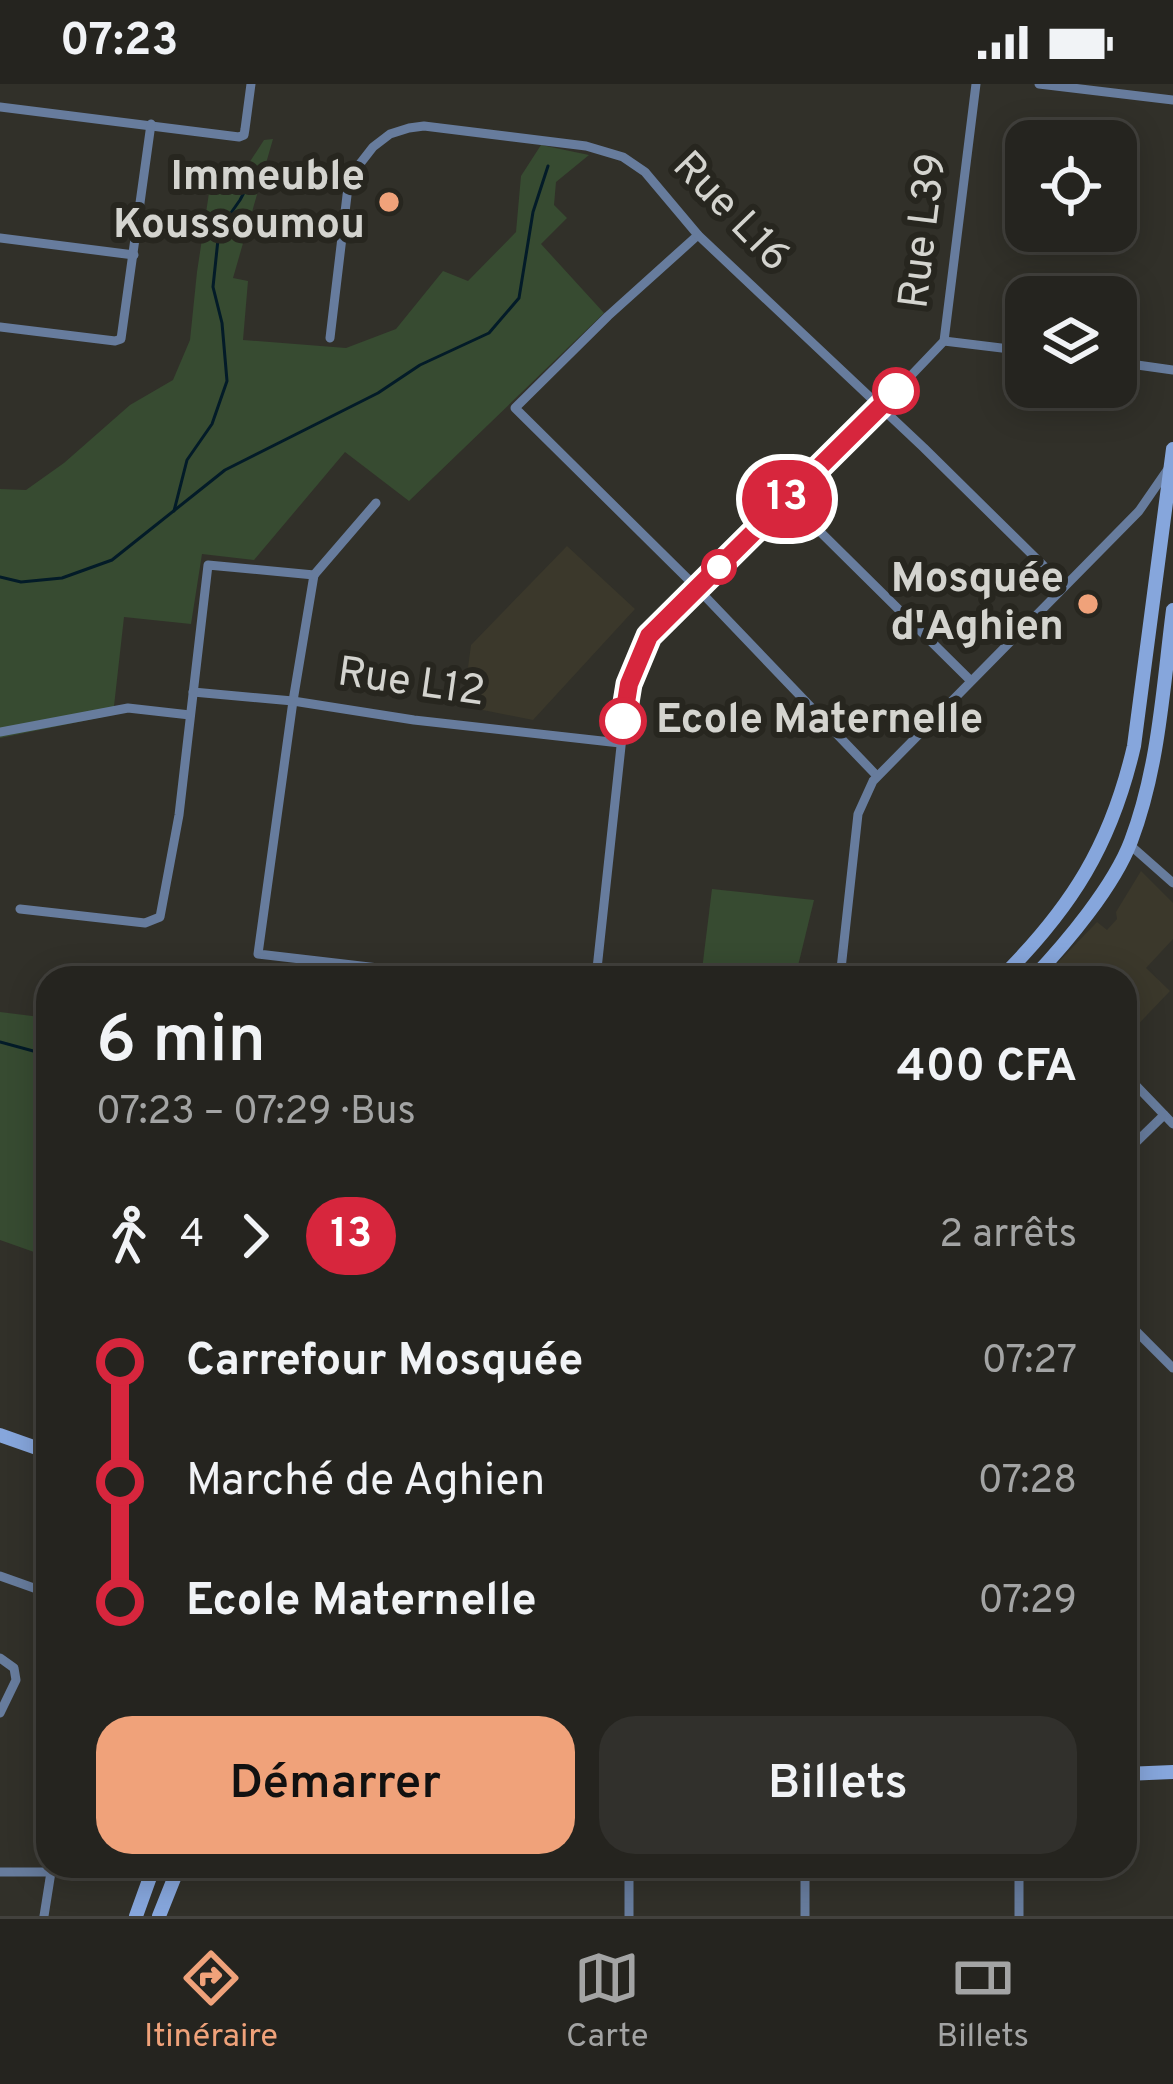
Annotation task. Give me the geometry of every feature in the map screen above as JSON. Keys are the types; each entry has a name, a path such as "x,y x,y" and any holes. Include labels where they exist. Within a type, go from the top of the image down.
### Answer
{"main road":[{"path":"1011,966 1082,879 1108,832 1125,784 1172,457"},
{"path":"1044,966 1078,926 1130,845 1155,751 1173,610"},
{"path":"0,1436 36,1448"},
{"path":"1137,1774 1173,1772"},
{"path":"136,1916 150,1878"},
{"path":"159,1916 174,1878"}],"street":[{"path":"0,107 239,137 244,135 250,84"},
{"name":"Rue L39","path":"597,966 629,684 649,636 944,341 976,84"},
{"path":"1039,84 1173,100"},
{"path":"0,327 121,339 151,124"},
{"name":"Rue L16","path":"330,338 348,187 373,147 390,134 424,126 586,146 623,157 644,172 698,235 1064,586"},
{"path":"698,235 515,408 697,588 875,778"},
{"path":"0,238 134,255"},
{"path":"944,341 1005,348"},
{"path":"1137,365 1173,370"},
{"path":"841,966 857,814 875,778 1139,511 1172,457"},
{"path":"787,499 970,680"},
{"path":"351,966 258,954 314,575 376,503"},
{"path":"20,909 145,923 160,917 178,815 208,565 314,575"},
{"name":"Rue L12","path":"193,692 620,743"},
{"path":"0,732 128,708 190,715"},
{"path":"1130,845 1173,883"},
{"path":"322,962 322,966"},
{"path":"1137,1087 1173,1124"},
{"path":"1137,1141 1164,1115"},
{"path":"1137,1332 1173,1368"},
{"path":"0,1576 36,1589"},
{"path":"0,1658 14,1668 16,1680 0,1713"},
{"path":"0,1872 36,1870"},
{"path":"44,1916 53,1878"},
{"path":"629,1878 629,1916"},
{"path":"805,1878 805,1916"},
{"path":"1019,1878 1019,1916"}],"shaded area":[{"path":"567,546 635,609 533,720 463,706 471,645"},
{"path":"1141,871 1173,903 1173,939 1146,968 1170,991 1137,1025 1137,966 1055,966 1097,922 1107,930 1117,919 1116,912"}],"green space":[{"path":"273,139 233,278 248,281 243,340 346,348 396,329 443,271 468,281 516,232 521,176 541,145 589,155 556,182 554,205 567,218 541,244 604,313 409,501 345,452 254,560 202,554 191,624 124,617 113,715 0,738 0,489 26,490 130,405 173,380 190,340 209,193 229,194 264,140"},
{"path":"712,889 814,900 798,966 702,966"},
{"path":"0,1012 36,1016 34,1252 0,1240"}],"waterway":[{"path":"0,577 21,582 62,578 112,560 225,470 489,333 519,298 533,212 548,166"},
{"path":"174,511 187,460 212,424 227,381 213,287 219,230 255,172"},
{"path":"0,1042 36,1052"}],"bus line":[{"name":"13","path":"623,721 629,684 649,636 896,391"}],"place":[{"name":"Immeuble Koussoumou","path":"389,202"},
{"name":"Mosquée d'Aghien","path":"1088,604"},
{"name":"Ecole Maternelle","path":"623,721"}]}
